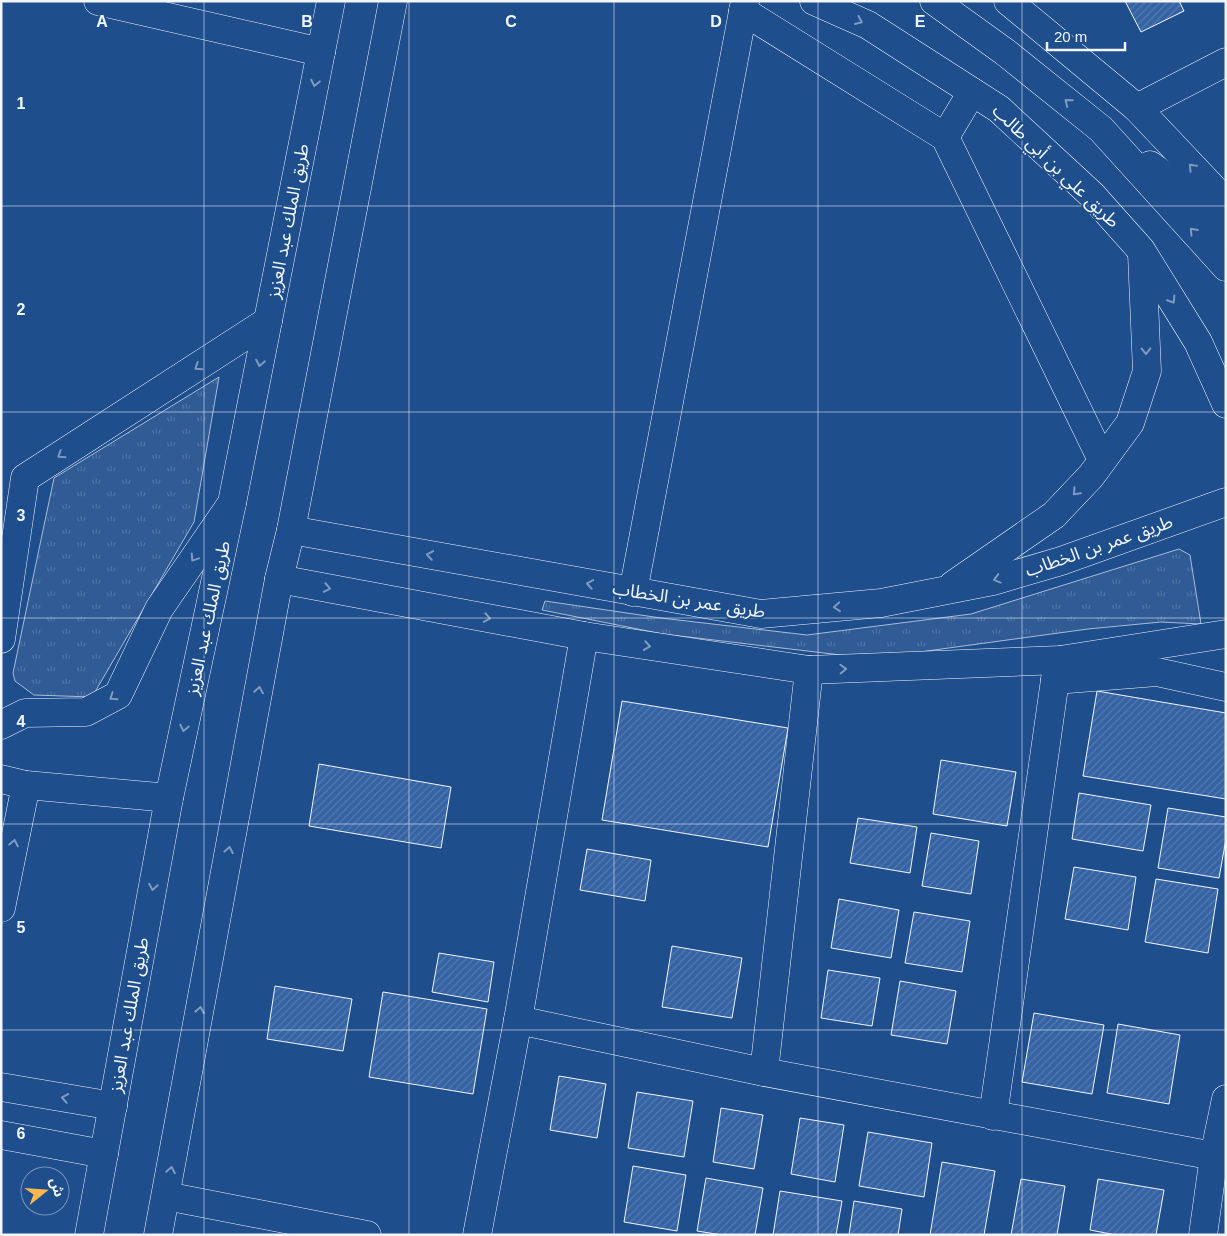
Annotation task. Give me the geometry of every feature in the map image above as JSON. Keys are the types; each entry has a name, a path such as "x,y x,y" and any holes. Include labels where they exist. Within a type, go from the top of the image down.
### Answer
{"main road":[{"path":"98,1 321,52"},
{"name":"طريق الملك عبد العزيز","path":"89,1235 169,798 232,503 331,1"},
{"path":"158,1235 280,578 291,530 391,12 408,1"},
{"name":"طريق علي بن أبي طالب","path":"814,1 868,25 999,109 1092,195 1142,250 1198,342 1226,404"},
{"path":"934,1 1005,52 1101,129 1196,200 1226,231"},
{"path":"633,592 744,6 945,137 1102,460"},
{"path":"1021,6 1136,108 1226,202"},
{"path":"1136,108 1226,62"},
{"path":"945,137 972,92"},
{"path":"1101,129 1226,267"},
{"path":"945,590 1054,515 1091,476 1130,424 1147,371 1142,250"},
{"path":"1,639 24,478 268,321"},
{"name":"طريق عمر بن الخطاب","path":"291,530 761,614 881,603 993,581 1061,561 1226,502"},
{"path":"1,725 26,713 86,712 118,695 160,609 232,503"},
{"path":"280,578 584,636 809,670 1157,672 1226,687"},
{"path":"1057,670 1226,634"},
{"path":"477,1235 518,1020 584,636"},
{"path":"764,1072 809,670"},
{"path":"994,1116 1057,670"},
{"path":"1,908 14,782 169,798"},
{"path":"518,1020 764,1072 1214,1156"},
{"path":"1,1087 113,1106"},
{"path":"1203,1235 1214,1156 1226,1099"},
{"path":"1,1135 104,1154"},
{"path":"166,1196 367,1235"}],"green space":[{"path":"219,377 194,522 92,697 34,695 15,681 13,673 54,478"},
{"path":"1179,549 1190,555 1201,624 1161,622 1088,629 912,653 858,657 663,634 542,610 545,601 661,618 807,635 971,614"}],"building":[{"path":"1125,1 1179,1 1184,11 1141,32"},
{"path":"1097,691 1226,713 1226,799 1083,776"},
{"path":"622,701 788,728 768,847 602,820"},
{"path":"941,760 1016,772 1007,826 933,814"},
{"path":"319,764 451,787 441,848 309,826"},
{"path":"1079,793 1151,805 1143,851 1072,839"},
{"path":"1168,808 1226,817 1226,839 1219,878 1158,868"},
{"path":"858,818 917,827 910,873 850,863"},
{"path":"931,833 979,841 971,894 922,886"},
{"path":"587,849 651,860 645,901 580,890"},
{"path":"1074,867 1136,877 1128,930 1065,919"},
{"path":"1156,879 1218,889 1208,953 1145,942"},
{"path":"839,899 899,910 891,958 831,948"},
{"path":"914,912 970,921 962,972 905,963"},
{"path":"672,946 742,958 732,1018 662,1007"},
{"path":"439,953 494,962 488,1002 432,992"},
{"path":"828,970 880,978 872,1026 821,1018"},
{"path":"900,981 956,991 947,1044 891,1035"},
{"path":"275,986 352,999 343,1051 267,1039"},
{"path":"383,992 487,1009 473,1094 369,1077"},
{"path":"1034,1013 1104,1025 1092,1094 1022,1082"},
{"path":"1118,1024 1180,1035 1169,1104 1107,1093"},
{"path":"559,1076 606,1084 597,1138 550,1130"},
{"path":"637,1092 693,1101 684,1157 628,1148"},
{"path":"721,1108 763,1115 754,1169 713,1162"},
{"path":"800,1118 844,1125 835,1182 791,1174"},
{"path":"868,1132 932,1143 924,1197 859,1186"},
{"path":"942,1162 995,1171 984,1235 930,1235"},
{"path":"633,1166 686,1175 677,1231 624,1222"},
{"path":"706,1178 763,1188 755,1235 722,1235 697,1231"},
{"path":"1021,1179 1065,1186 1057,1235 1011,1235"},
{"path":"1098,1179 1164,1190 1156,1235 1116,1235 1090,1230"},
{"path":"780,1191 842,1201 836,1235 773,1235"},
{"path":"854,1201 902,1209 898,1235 849,1235"}]}
